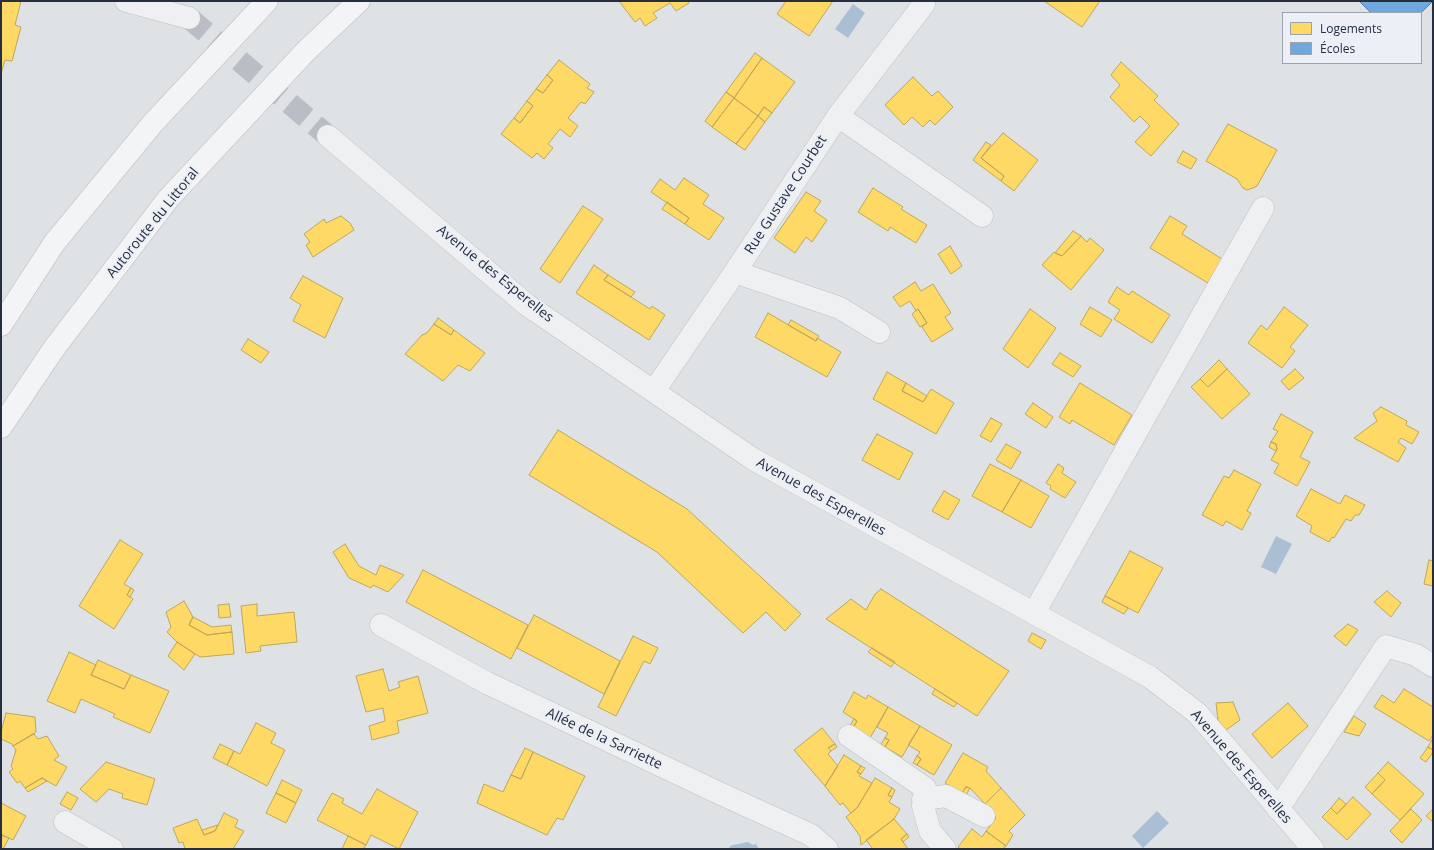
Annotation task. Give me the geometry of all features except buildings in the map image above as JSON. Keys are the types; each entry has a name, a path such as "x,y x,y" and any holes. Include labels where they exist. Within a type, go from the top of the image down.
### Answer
{"highway":[{"path":"1,325 55,242 153,123 267,1"},
{"name":"Autoroute du Littoral","path":"1,427 55,347 168,199 306,51 359,1"}],"street":[{"path":"126,1 189,18"},
{"name":"Rue Gustave Courbet","path":"654,391 838,116 924,4"},
{"path":"838,116 982,216"},
{"name":"Avenue des Esperelles","path":"328,136 527,305 752,459 1150,677 1197,713 1312,849"},
{"path":"1034,613 1263,208"},
{"path":"735,272 840,308 879,332"},
{"name":"Allée de la Sarriette","path":"381,625 487,683 811,835 827,849"},
{"path":"1278,809 1386,646 1416,655 1433,666"},
{"path":"849,736 925,788 923,806 930,831 945,849"},
{"path":"924,799 946,796 984,816"},
{"path":"65,822 112,849"}],"water":[{"path":"853,4 865,13 848,38 835,29"},
{"path":"1276,536 1292,544 1276,574 1261,567"},
{"path":"1157,811 1169,823 1143,848 1132,836"},
{"path":"748,842 753,845 756,844 759,849 729,849 730,846"}],"tunnel":[{"path":"189,18 328,136"}]}
